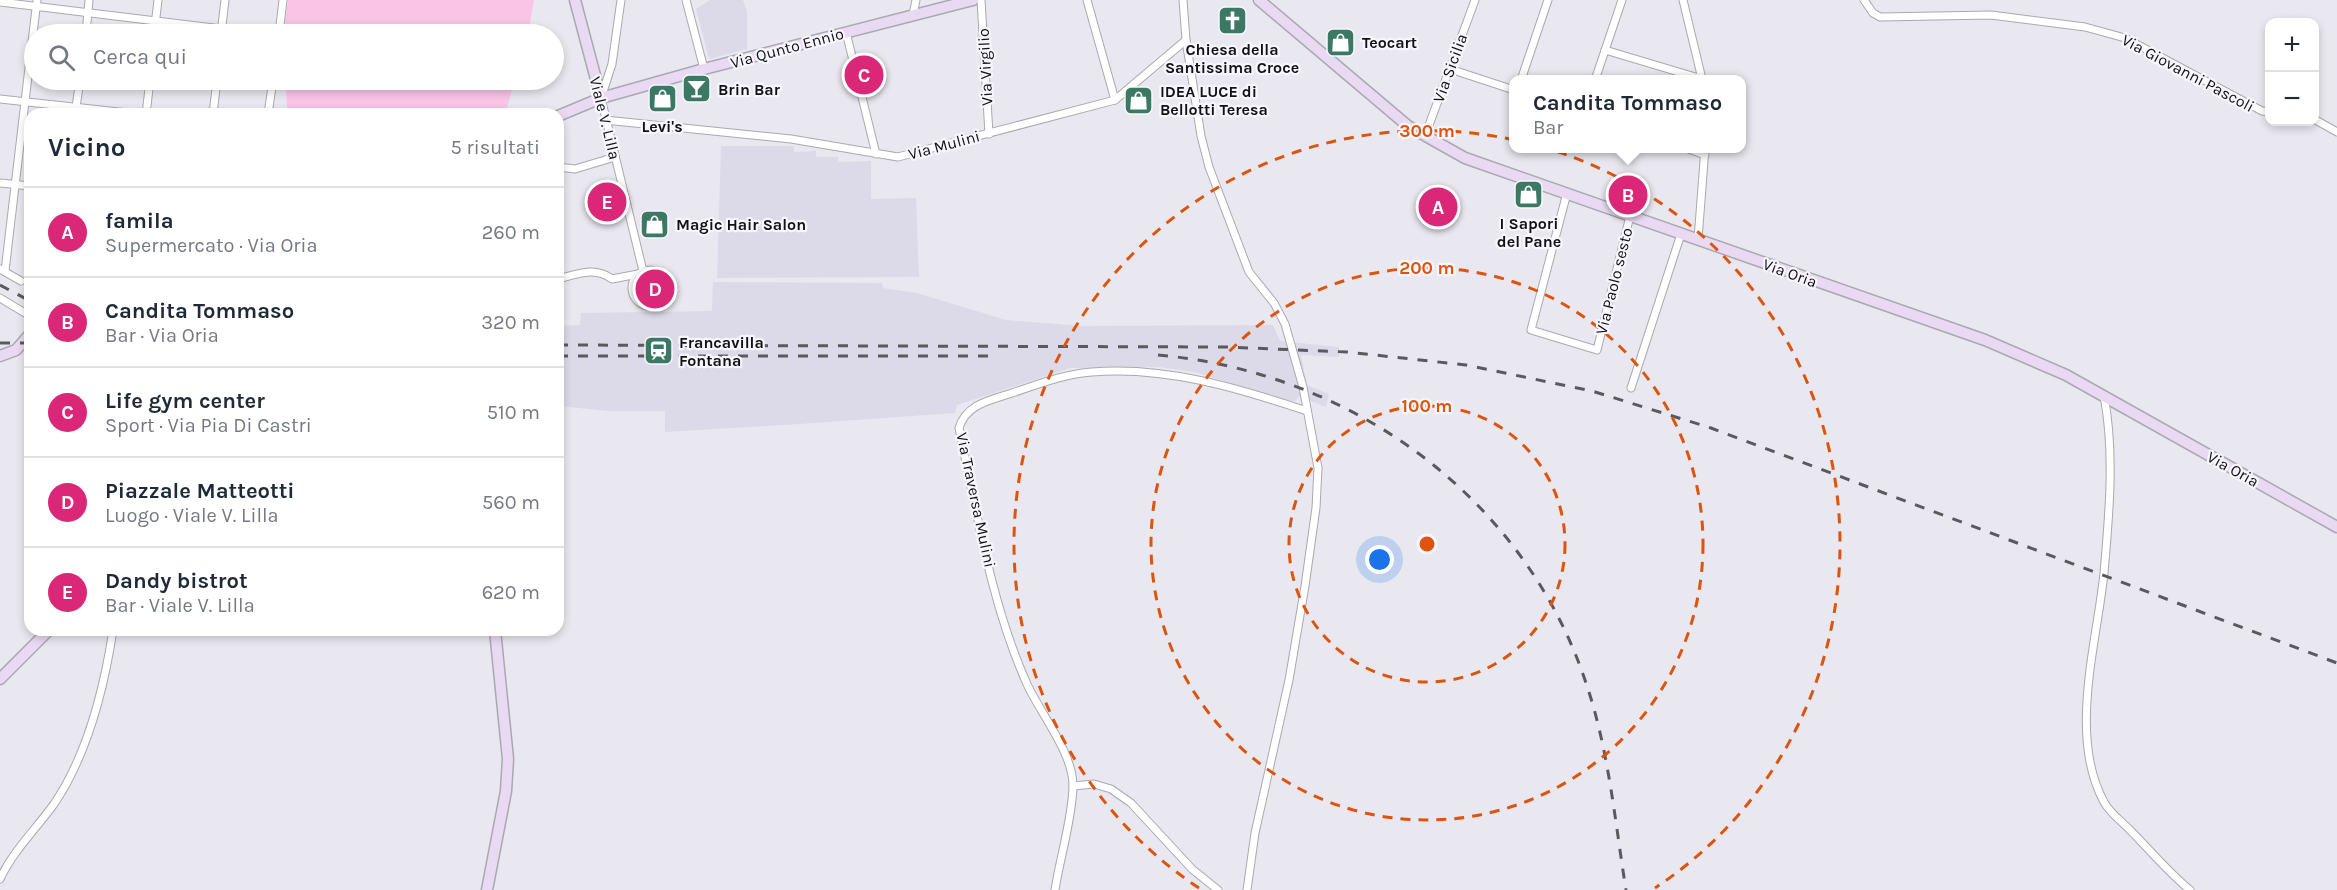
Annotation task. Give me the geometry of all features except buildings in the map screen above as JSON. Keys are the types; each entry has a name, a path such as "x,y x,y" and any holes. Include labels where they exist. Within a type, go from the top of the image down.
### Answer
{"main road":[{"name":"Viale V. Lilla","path":"575,0 601,98"},
{"name":"Via Qunto Ennio","path":"564,113 601,98 704,69 973,0"},
{"name":"Via Oria","path":"1259,0 1408,126 1480,165 1698,239 1886,308 1985,340 2066,375 2337,527"},
{"path":"0,356 16,350 24,341"},
{"path":"0,679 43,636"},
{"path":"487,890 506,791 508,759 496,636"}],"street":[{"path":"87,24 89,0"},
{"path":"156,24 158,0"},
{"path":"223,24 225,0"},
{"path":"280,24 283,0"},
{"path":"601,98 612,64 621,0"},
{"path":"686,0 704,69"},
{"path":"914,15 916,0"},
{"name":"Via Virgilio","path":"981,0 989,134"},
{"path":"1087,0 1115,100"},
{"path":"1183,0 1186,40 1201,136 1209,167 1250,272 1275,303 1285,324 1297,362 1318,468 1314,525 1289,680 1255,833 1247,890"},
{"name":"Via Sicilia","path":"1425,136 1475,0"},
{"path":"1523,75 1548,0"},
{"path":"1597,75 1622,0"},
{"path":"1683,0 1701,75"},
{"name":"Via Giovanni Pascoli","path":"1864,0 1873,13 1880,17 1991,15 2085,27 2125,38 2265,111"},
{"path":"0,2 37,3 88,13 174,24"},
{"path":"34,24 37,3"},
{"path":"846,32 876,154"},
{"name":"Via Mulini","path":"605,120 790,139 898,157 1115,100 1186,40"},
{"path":"1605,50 1686,75"},
{"path":"1450,69 1509,88"},
{"path":"24,108 26,90"},
{"path":"76,107 79,90"},
{"path":"147,108 149,90"},
{"path":"214,108 216,90"},
{"path":"269,108 272,90"},
{"name":"Viale V. Lilla","path":"601,98 640,273"},
{"path":"0,99 80,108"},
{"path":"21,281 2,270 24,109"},
{"path":"2319,121 2337,132"},
{"path":"1698,239 1705,153"},
{"path":"564,168 575,169 615,157"},
{"path":"0,183 24,185"},
{"name":"Via Paolo sesto","path":"1567,193 1532,330 1597,350 1630,216"},
{"path":"1631,388 1681,234"},
{"path":"564,278 593,271 604,273 612,279 640,273 660,273 667,283 667,295 659,304 647,306 637,301 631,291 640,273"},
{"path":"0,298 24,312"},
{"name":"Via Traversa Mulini","path":"1055,890 1073,786 1068,760 1026,683 1004,622 982,540 961,439 959,428 962,417 972,408 988,400 1059,378 1092,372 1165,374 1219,384 1307,411"},
{"path":"2104,396 2110,429 2109,470 2104,574 2089,672 2087,713 2092,770 2104,804 2190,890"},
{"path":"0,879 6,866 55,802 79,756 102,689 112,636"},
{"path":"1073,786 1094,784 1111,789 1131,803 1161,832 1192,868 1218,890"}],"shaded area":[{"path":"288,0 534,0 530,24 284,24"},
{"path":"710,0 743,0 747,11 747,49 709,59 696,9"},
{"path":"286,90 512,90 507,108 287,108"},
{"path":"721,146 794,146 794,152 816,151 816,157 838,157 838,162 871,161 871,199 916,198 919,277 717,278"},
{"path":"713,282 882,283 883,288 917,293 1006,320 1082,326 1273,325 1280,341 1339,347 1339,357 1301,355 1307,385 1329,394 1326,407 1299,396 1295,401 1290,401 1194,372 1159,367 1070,368 957,405 955,413 800,424 665,432 665,411 609,411 564,407 564,326 580,325 581,313 712,311"}],"railway":[{"path":"0,285 24,298"},
{"path":"0,343 24,343"},
{"path":"564,345 1226,347 1347,352 1466,365 1592,391 1711,428 2337,663"},
{"path":"1158,355 1230,366 1298,387 1363,418 1422,456 1476,503 1522,557 1559,618 1587,686 1606,762 1626,890"},
{"path":"564,356 990,356"}],"place":[{"name":"Chiesa della Santissima Croce","path":"1232,21"},
{"name":"Teocart","path":"1341,42"},
{"name":"Life gym center","path":"864,75"},
{"name":"Brin Bar","path":"697,89"},
{"name":"Levi's","path":"662,98"},
{"name":"IDEA LUCE di Bellotti Teresa","path":"1139,100"},
{"name":"I Sapori del Pane","path":"1529,195"},
{"name":"Candita Tommaso","path":"1628,195"},
{"name":"Dandy bistrot","path":"607,202"},
{"name":"famila","path":"1438,207"},
{"name":"Magic Hair Salon","path":"655,224"},
{"name":"Piazzale Matteotti","path":"655,289"},
{"name":"Francavilla Fontana","path":"658,351"}]}
